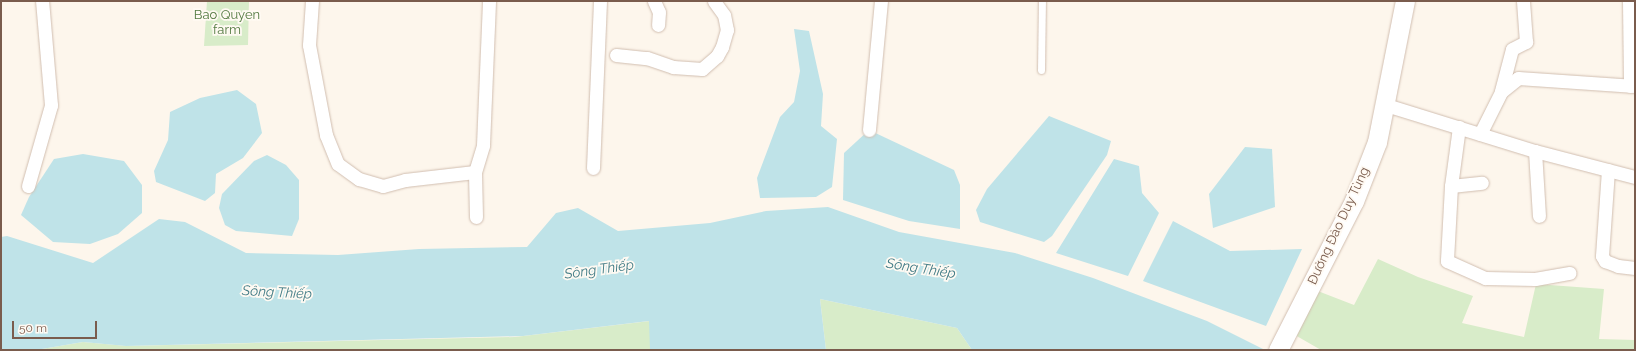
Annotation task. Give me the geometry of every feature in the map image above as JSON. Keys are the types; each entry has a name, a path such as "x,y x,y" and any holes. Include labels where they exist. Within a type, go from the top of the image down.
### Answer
{"street":[{"path":"28,186 51,105 42,1"},
{"path":"312,1 309,45 326,135 338,164 359,179 383,186 404,180 475,172"},
{"path":"476,217 475,172 484,145 489,1"},
{"path":"593,168 600,1"},
{"path":"654,1 659,12 658,25"},
{"path":"616,55 647,58 673,67 702,69 711,64 720,52 727,30 724,16 714,1"},
{"path":"869,130 881,1"},
{"name":"Đường Đào Duy Tùng","path":"1278,350 1354,201 1378,142 1405,1"},
{"path":"1480,134 1501,92 1512,49 1526,42 1524,1"},
{"path":"1501,92 1518,78 1632,86 1630,1"},
{"path":"1386,105 1535,151 1635,177"},
{"path":"1459,127 1451,186 1447,261 1485,278 1535,279 1569,273"},
{"path":"1535,151 1539,216"},
{"path":"1608,170 1602,256 1605,261 1618,266 1635,268"},
{"path":"1451,186 1482,183"}],"lane":[{"path":"1041,70 1042,1"}],"green space":[{"name":"Bao Quyen farm","path":"207,1 249,1 248,45 204,46"},
{"path":"1378,259 1418,277 1473,296 1462,323 1524,337 1536,284 1604,289 1599,339 1635,340 1635,350 1321,350 1288,331 1310,288 1354,305"},
{"path":"820,299 957,328 972,350 826,350"},
{"path":"650,321 650,350 36,350 83,342 127,346 515,337"}],"water":[{"path":"794,29 809,31 823,94 821,126 837,139 832,187 816,197 760,198 757,178 780,117 794,102 800,71"},
{"path":"237,90 256,104 262,133 243,158 216,174 215,193 205,201 156,182 154,171 168,140 170,112 200,98"},
{"path":"1049,116 1111,141 1107,155 1052,236 1044,242 980,222 976,210 987,189"},
{"path":"869,130 954,170 960,185 960,229 909,221 843,200 844,153"},
{"path":"1245,147 1272,149 1275,207 1213,228 1209,194"},
{"path":"83,154 124,161 142,185 142,213 118,234 90,244 53,242 21,215 29,197 54,159"},
{"path":"267,155 286,165 299,180 299,219 292,236 236,231 225,225 219,208 222,194 254,161"},
{"path":"1114,159 1139,166 1142,193 1159,213 1128,276 1056,253"},
{"name":"Sông Thiếp","path":"828,207 899,232 1015,253 1093,278 1207,321 1265,350 972,350 957,328 820,299 826,350 650,350 649,321 523,336 126,346 83,342 36,350 1,350 1,237 7,236 93,263 159,219 185,222 246,253 338,255 419,249 527,247 556,213 578,208 618,231 710,223 766,211"},
{"path":"1173,221 1230,251 1302,249 1266,326 1143,281"}]}
